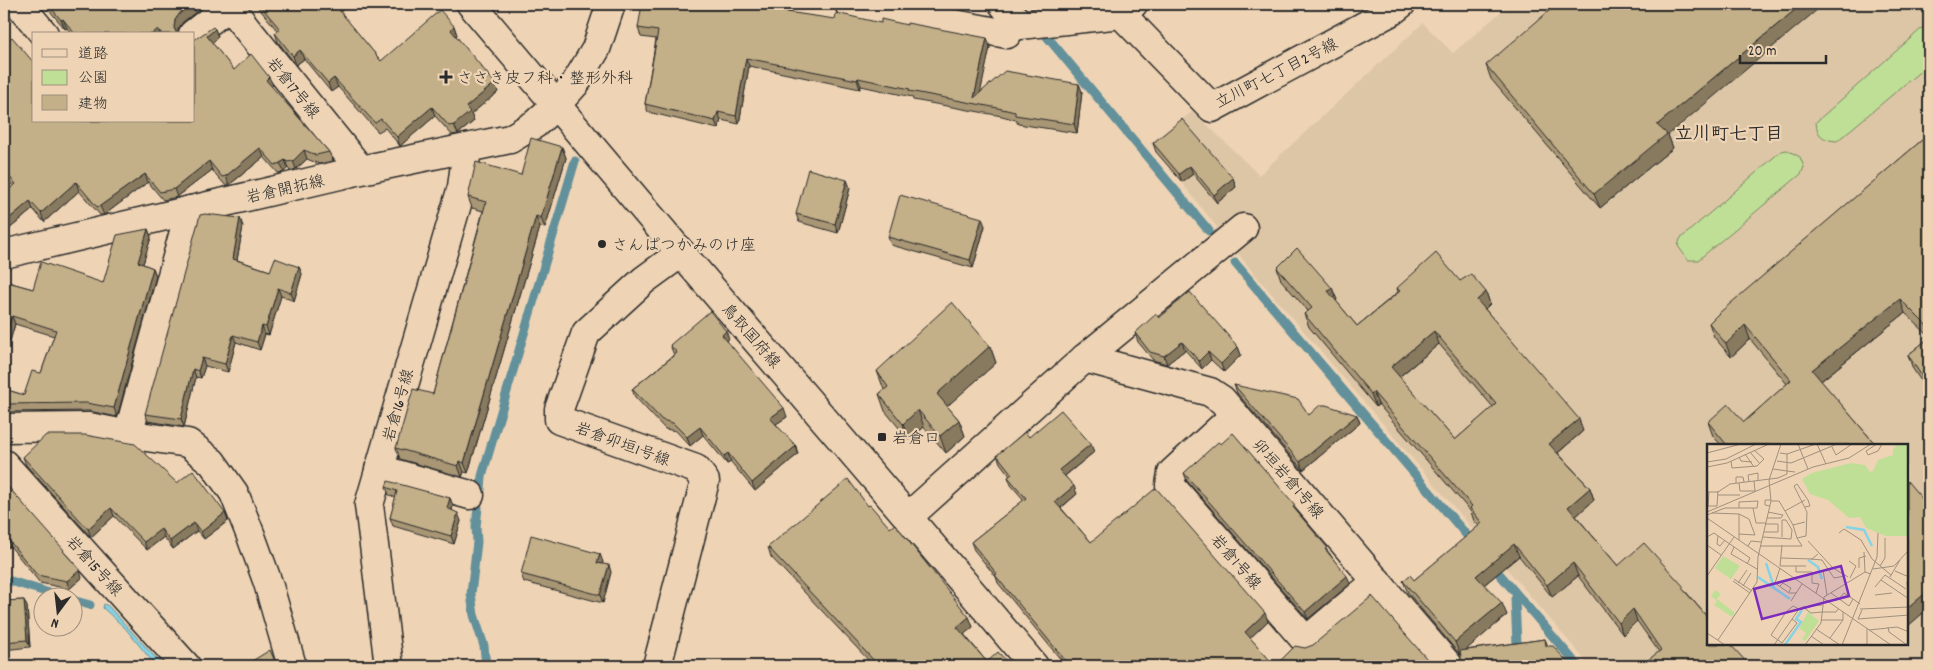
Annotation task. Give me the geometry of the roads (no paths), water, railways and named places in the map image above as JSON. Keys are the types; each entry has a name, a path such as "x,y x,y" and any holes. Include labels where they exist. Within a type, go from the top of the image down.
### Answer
{"street":[{"path":"19,4 42,32"},
{"name":"鳥取国府線","path":"471,4 1034,666"},
{"name":"岩倉開拓線","path":"4,254 361,170 510,139 535,124 575,84 596,49 611,4"},
{"path":"850,4 1007,34 1007,15 1127,9"},
{"name":"立川町七丁目2号線","path":"1127,9 1212,108 1392,12 1401,4"},
{"path":"195,32 228,5"},
{"name":"岩倉17号線","path":"228,5 361,170"},
{"name":"岩倉16号線","path":"389,666 368,505 462,187 467,148"},
{"path":"128,434 190,210"},
{"path":"908,516 1085,358 1243,228"},
{"name":"岩倉卯垣1号線","path":"657,666 705,481 696,469 559,420 559,409 586,333 644,280 681,253"},
{"name":"卯垣岩倉1号線","path":"1085,358 1210,392 1222,400 1449,666"},
{"name":"岩倉1号線","path":"1235,415 1172,474 1170,485 1306,641 1377,581"},
{"path":"4,428 89,426 188,443 212,462 234,494 251,536 268,583 292,666"},
{"name":"岩倉15号線","path":"4,464 186,666"},
{"path":"378,470 470,495"}],"water":[{"path":"104,604 108,606 163,666 156,666 125,628 103,608"}],"waterway":[{"path":"1039,27 1209,231"},
{"path":"481,490 482,476 575,161"},
{"path":"1235,263 1475,545"},
{"path":"478,507 477,542 471,594 474,615 484,646 486,666"},
{"path":"1491,564 1578,666"},
{"path":"11,581 33,588"},
{"path":"1515,599 1518,666"},
{"path":"82,603 90,605"}],"place":[{"name":"ささき皮フ科・整形外科","path":"446,77"},
{"name":"さんぱつかみのけ座","path":"602,244"},
{"name":"岩倉口","path":"882,437"}],"district":[{"name":"立川町七丁目","path":"1729,133"}]}
